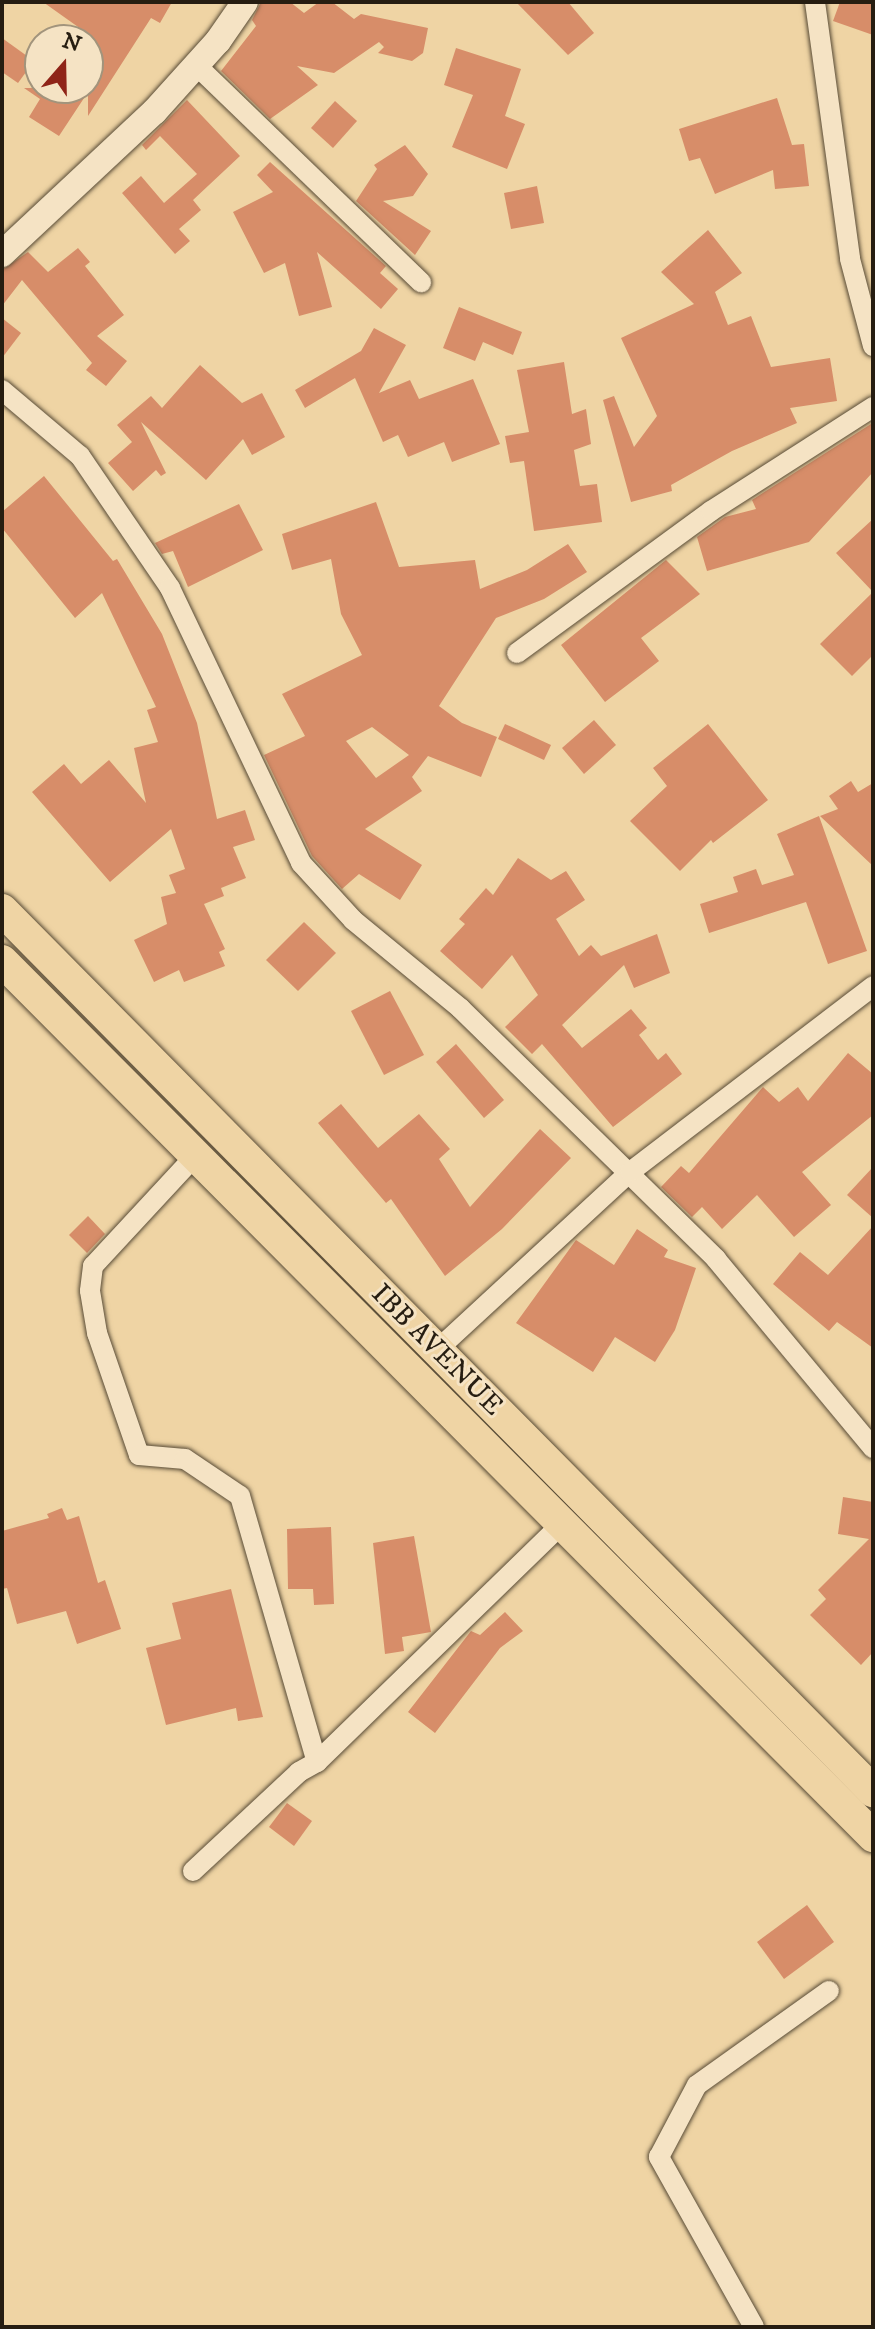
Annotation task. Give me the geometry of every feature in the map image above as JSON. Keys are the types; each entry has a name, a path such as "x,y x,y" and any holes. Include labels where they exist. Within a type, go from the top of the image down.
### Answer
{"main road":[{"name":"IBB AVENUE","path":"2,910 873,1791"},
{"path":"2,961 873,1836"}],"street":[{"path":"2,254 196,65 245,2"},
{"path":"815,2 850,259 873,346"},
{"path":"196,65 421,282"},
{"path":"2,390 80,456 170,588 301,863 353,920 460,1008 716,1259 873,1448"},
{"path":"517,653 711,511 873,407"},
{"path":"437,1350 630,1172 873,986"},
{"path":"195,1156 93,1266 90,1291 97,1333 139,1455 185,1459 240,1496 317,1762"},
{"path":"193,1871 299,1772 317,1762 561,1525"},
{"path":"754,2327 659,2157 697,2085 829,1991"}],"building":[{"path":"43,2 172,2 160,23 151,18 104,91 104,24 74,24"},
{"path":"261,2 290,2 304,13 319,2 332,2 354,19 361,14 428,28 423,53 412,61 378,53 384,47 379,42 334,73 297,66 318,85 270,119 221,71 256,26 252,20"},
{"path":"516,2 568,2 594,33 568,55"},
{"path":"840,2 873,2 873,35 833,21"},
{"path":"2,38 24,54 24,75 18,83 2,72"},
{"path":"456,48 521,69 505,116 525,124 507,169 452,147 473,95 444,85"},
{"path":"777,98 792,145 804,144 809,186 775,189 773,170 715,194 700,158 689,161 679,129"},
{"path":"187,100 240,156 193,200 201,210 179,229 190,241 175,254 122,193 141,176 164,203 197,174 160,136 146,150 142,145"},
{"path":"335,101 357,121 333,148 311,128"},
{"path":"37,104 80,104 59,136 29,117"},
{"path":"88,104 96,104 88,116"},
{"path":"405,145 428,174 413,196 383,201 431,231 415,255 356,201 377,169 374,165"},
{"path":"270,162 386,266 380,273 398,289 381,309 317,252 332,307 299,316 285,263 264,273 233,212 273,192 257,175"},
{"path":"537,186 544,223 511,229 504,193"},
{"path":"708,230 742,273 715,292 728,325 751,316 771,367 830,358 837,401 790,408 797,423 732,451 671,485 672,491 631,502 603,400 614,396 634,447 657,416 621,338 694,304 661,272"},
{"path":"78,248 90,262 85,266 124,315 97,336 127,361 106,386 86,370 92,363 22,280 2,306 2,270 28,252 48,272"},
{"path":"459,307 522,332 513,355 483,342 475,361 443,348"},
{"path":"2,318 21,333 2,358"},
{"path":"374,328 406,345 379,393 410,380 419,399 473,379 500,444 452,462 444,442 408,457 398,435 383,442 355,378 305,408 295,390 361,351"},
{"path":"564,362 572,414 586,409 591,444 574,450 580,486 597,484 602,522 534,531 524,461 510,463 505,436 529,432 517,370"},
{"path":"200,365 242,403 262,393 285,437 252,455 243,439 206,480 141,422 166,473 161,476 156,470 133,491 108,463 132,442 117,425 151,396 162,408"},
{"path":"871,424 873,472 809,542 707,571 697,537 725,517 756,509 752,500"},
{"path":"44,476 113,561 117,559 162,634 197,723 217,819 245,810 255,840 233,847 246,878 221,888 224,896 204,904 225,949 219,952 225,966 184,982 179,970 154,982 134,940 167,924 161,897 176,893 169,875 185,869 171,829 110,882 32,792 64,764 81,784 109,760 146,803 134,748 158,742 147,710 156,707 102,593 75,618 2,528 2,512"},
{"path":"376,502 399,567 475,560 480,589 527,570 568,544 587,572 544,599 496,618 439,706 462,723 497,737 481,777 428,756 412,777 422,791 365,829 422,865 400,900 359,874 342,889 312,856 264,755 305,736 282,694 362,655 341,614 331,559 292,570 282,534","holes":["372,727 409,755 376,778 346,741"]},
{"path":"239,504 263,550 188,587 173,551 162,554 155,543"},
{"path":"873,519 873,592 836,553"},
{"path":"666,560 700,594 641,638 659,661 605,702 561,645"},
{"path":"873,592 873,655 852,676 820,644"},
{"path":"594,720 616,745 584,774 562,748"},
{"path":"505,724 551,745 544,760 498,739"},
{"path":"708,724 768,800 713,843 711,840 680,871 630,821 667,786 653,768"},
{"path":"851,781 858,792 873,783 873,866 820,816 838,809 829,796"},
{"path":"819,816 867,951 828,964 806,902 709,933 700,904 738,892 733,877 756,869 762,885 794,875 777,834"},
{"path":"518,858 551,880 566,871 585,900 556,919 579,956 591,945 601,956 657,934 670,973 634,988 624,965 562,1025 582,1048 631,1009 647,1028 639,1035 658,1060 666,1053 682,1074 613,1127 542,1044 532,1054 505,1027 538,995 512,955 482,989 440,951 465,924 459,919 486,888 493,895"},
{"path":"304,922 336,953 298,991 266,960"},
{"path":"390,991 424,1055 384,1075 351,1011"},
{"path":"456,1044 504,1100 484,1118 436,1062"},
{"path":"848,1053 873,1074 873,1115 802,1172 831,1205 794,1237 757,1195 722,1229 702,1207 692,1217 661,1187 681,1166 689,1173 763,1087 779,1102 798,1087 808,1101"},
{"path":"341,1104 378,1148 419,1114 450,1149 439,1159 470,1207 540,1129 571,1158 502,1229 445,1276 391,1199 386,1203 318,1123"},
{"path":"873,1167 873,1218 847,1195"},
{"path":"88,1216 105,1234 87,1253 69,1235"},
{"path":"873,1226 873,1348 837,1322 829,1331 773,1284 800,1252 828,1275"},
{"path":"637,1229 668,1250 664,1257 696,1268 675,1330 655,1362 615,1337 593,1372 516,1323 576,1240 614,1265"},
{"path":"843,1497 873,1502 873,1652 861,1665 810,1615 826,1599 818,1590 869,1539 838,1534"},
{"path":"62,1508 67,1520 79,1516 98,1583 105,1580 121,1629 77,1644 66,1611 17,1624 7,1588 2,1589 2,1531 49,1518 47,1514"},
{"path":"331,1527 334,1604 314,1605 313,1589 288,1589 287,1529"},
{"path":"414,1536 431,1632 402,1637 404,1651 385,1654 373,1543"},
{"path":"231,1589 263,1717 238,1721 236,1708 166,1725 146,1648 181,1639 172,1603"},
{"path":"505,1612 523,1631 500,1648 435,1733 408,1712 471,1631 480,1635"},
{"path":"287,1803 312,1821 294,1846 269,1827"},
{"path":"807,1905 834,1942 784,1979 757,1942"}]}
